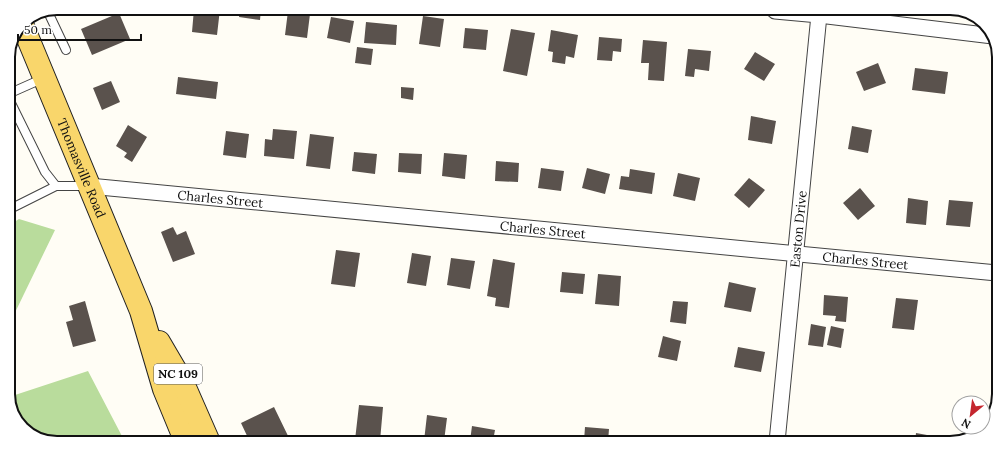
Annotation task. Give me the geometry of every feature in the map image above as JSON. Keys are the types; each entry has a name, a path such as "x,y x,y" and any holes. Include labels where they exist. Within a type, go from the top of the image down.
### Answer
{"main road":[{"name":"Thomasville Road","path":"25,30 141,311 164,389 183,436"},
{"name":"Thomasville Road","path":"141,311 183,382 206,436"}],"street":[{"path":"820,15 986,35"},
{"name":"Easton Drive","path":"778,436 820,15"},
{"name":"Charles Street","path":"89,186 992,273"}],"lane":[{"path":"50,16 66,50"},
{"path":"15,92 44,78"},
{"path":"15,110 45,172 56,186"},
{"path":"15,206 56,186 89,186"}],"green space":[{"path":"19,219 55,230 15,313 15,222"},
{"path":"88,371 122,436 57,436 41,433 27,424 19,413 15,395"}],"building":[{"path":"114,15 120,15 130,39 92,55 81,29"},
{"path":"193,15 219,15 217,35 192,32"},
{"path":"239,15 260,15 260,20 239,17"},
{"path":"288,15 310,15 307,38 285,35"},
{"path":"423,16 444,19 440,47 419,44"},
{"path":"331,17 354,21 350,43 327,38"},
{"path":"366,22 397,25 396,45 364,43"},
{"path":"465,28 488,30 486,50 463,48"},
{"path":"511,29 535,33 527,76 503,71"},
{"path":"551,30 578,35 574,58 566,56 565,64 552,62 553,52 548,51"},
{"path":"599,37 622,39 621,52 613,51 612,61 597,60"},
{"path":"643,40 667,42 664,81 648,80 649,63 641,63"},
{"path":"357,47 373,49 371,65 355,63"},
{"path":"688,49 711,51 709,71 695,69 694,77 685,76"},
{"path":"755,52 775,64 764,81 744,69"},
{"path":"878,63 886,83 864,91 856,72"},
{"path":"915,68 948,72 945,94 912,90"},
{"path":"178,77 218,82 216,99 176,94"},
{"path":"111,81 120,102 102,110 93,88"},
{"path":"401,87 414,88 413,100 401,98"},
{"path":"751,116 776,121 772,144 748,140"},
{"path":"128,125 147,137 132,162 124,157 127,153 116,146"},
{"path":"852,126 872,130 868,153 848,149"},
{"path":"273,129 297,131 294,159 264,156 265,139 272,140"},
{"path":"226,131 249,134 246,158 223,155"},
{"path":"310,134 334,137 330,169 306,166"},
{"path":"354,152 377,154 375,174 352,171"},
{"path":"399,153 422,154 421,174 398,172"},
{"path":"444,153 467,155 465,179 442,176"},
{"path":"496,161 519,163 518,182 495,181"},
{"path":"541,168 564,171 561,191 538,188"},
{"path":"587,168 610,174 605,194 582,188"},
{"path":"630,169 655,173 652,194 619,189 621,176 629,177"},
{"path":"678,173 700,178 695,201 673,196"},
{"path":"749,178 765,190 749,208 734,195"},
{"path":"860,188 875,206 858,220 843,203"},
{"path":"908,198 928,201 926,225 906,223"},
{"path":"949,200 973,202 970,227 946,225"},
{"path":"173,227 177,235 186,231 195,254 173,262 161,232"},
{"path":"336,250 360,253 355,287 331,284"},
{"path":"412,253 431,256 426,286 407,283"},
{"path":"451,258 475,261 470,289 447,285"},
{"path":"493,259 515,263 509,308 495,306 496,298 487,296"},
{"path":"562,272 585,274 583,294 560,292"},
{"path":"598,274 621,276 619,306 595,304"},
{"path":"729,282 756,288 751,312 724,307"},
{"path":"824,295 848,297 846,322 835,321 836,316 823,315"},
{"path":"896,298 918,300 914,330 892,328"},
{"path":"85,301 96,341 73,347 66,322 73,320 69,306"},
{"path":"673,301 688,302 686,324 670,322"},
{"path":"811,324 826,327 823,347 808,345"},
{"path":"831,326 844,329 841,348 827,345"},
{"path":"663,336 681,341 677,361 658,357"},
{"path":"738,347 765,352 761,372 734,367"},
{"path":"359,405 383,407 380,436 355,436"},
{"path":"274,407 288,436 247,436 241,423"},
{"path":"427,415 447,418 445,436 425,436"},
{"path":"472,426 495,430 494,436 471,436"},
{"path":"585,427 609,429 608,436 584,436"},
{"path":"916,433 932,436 916,436"}]}
